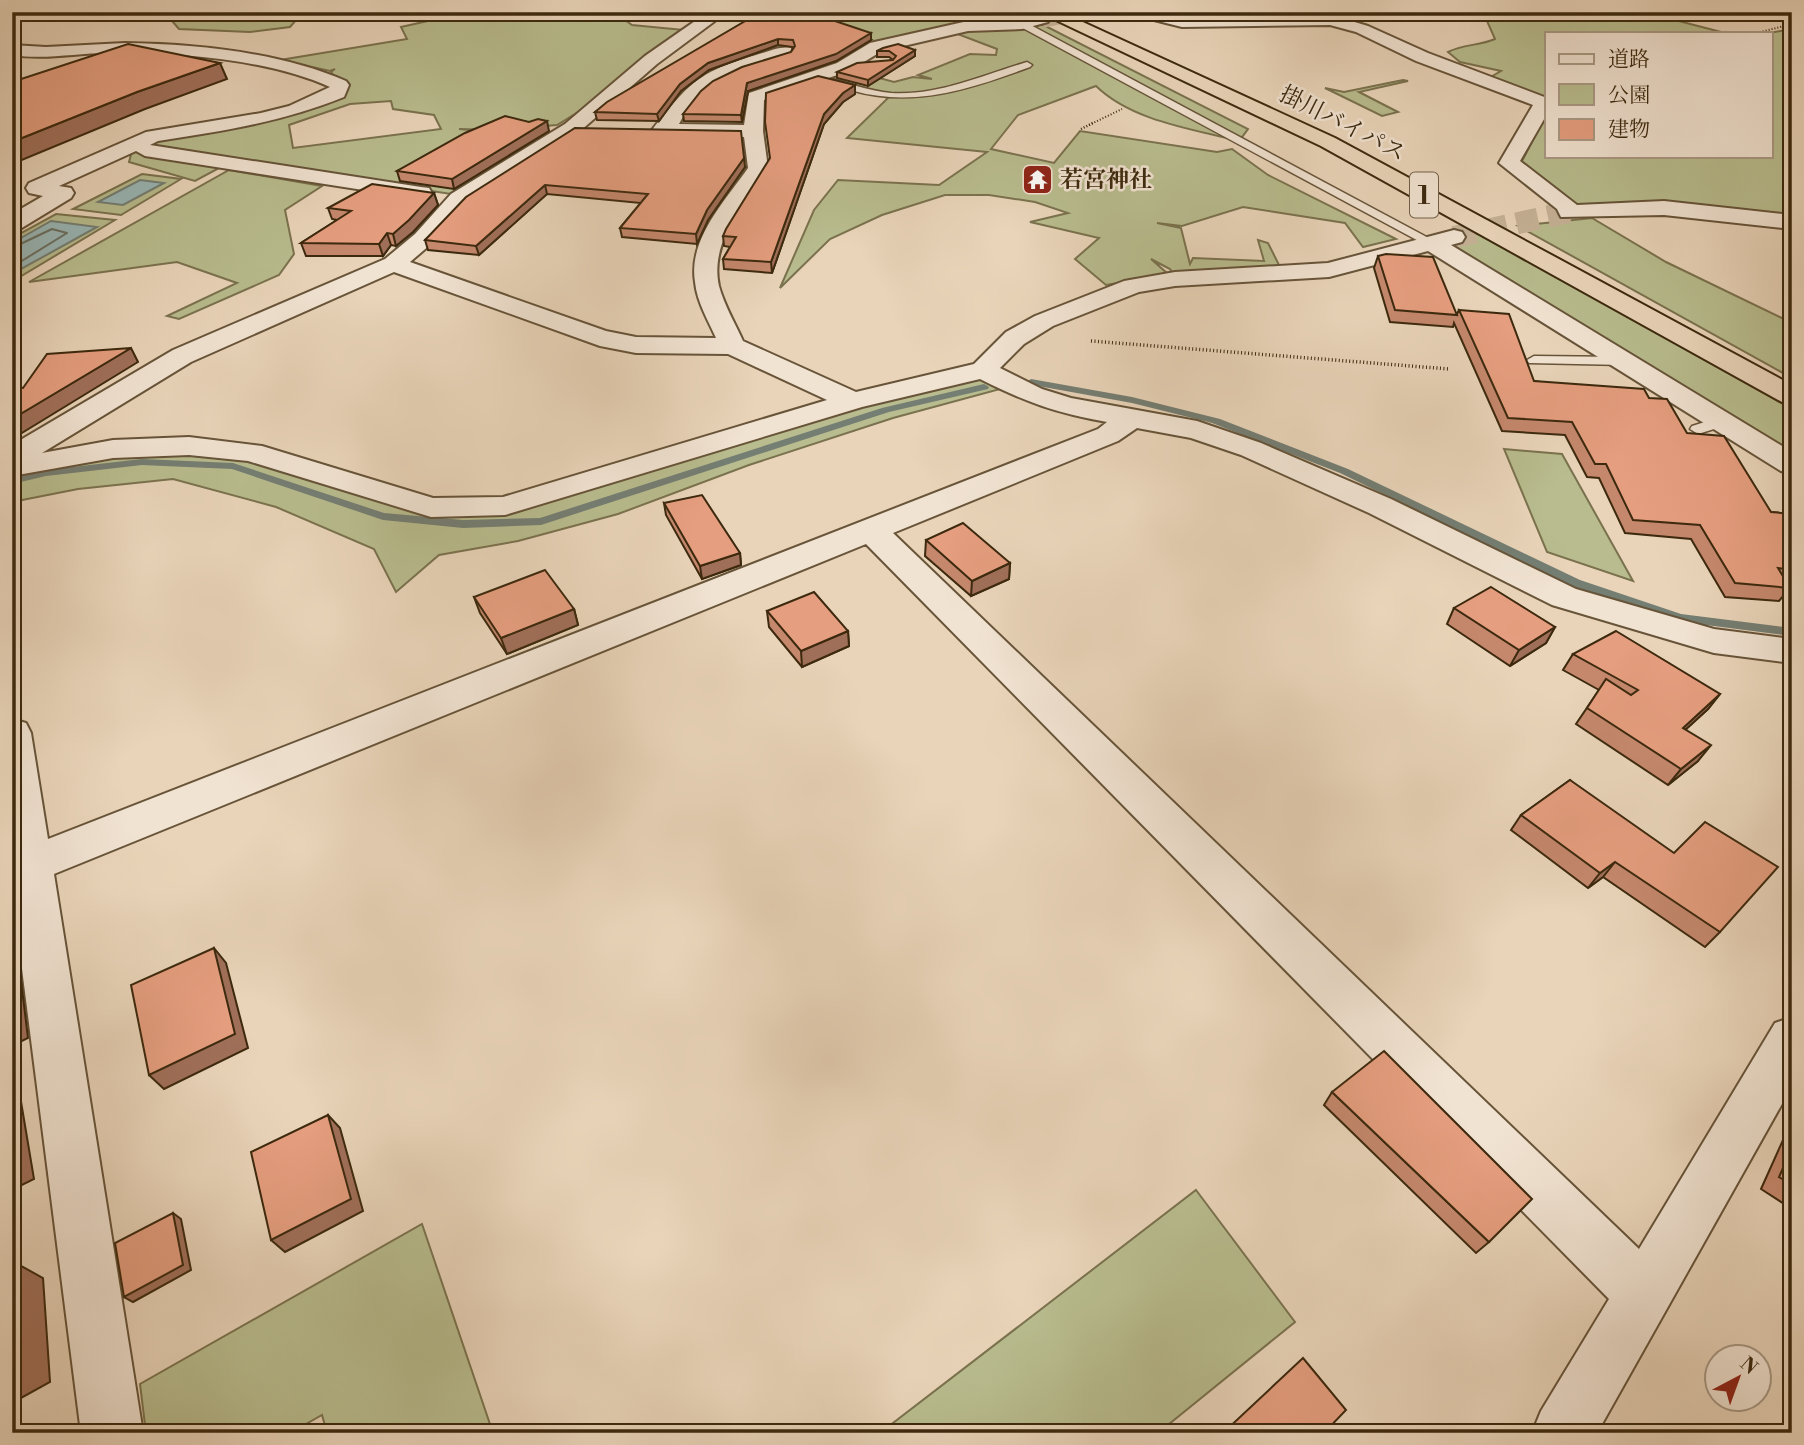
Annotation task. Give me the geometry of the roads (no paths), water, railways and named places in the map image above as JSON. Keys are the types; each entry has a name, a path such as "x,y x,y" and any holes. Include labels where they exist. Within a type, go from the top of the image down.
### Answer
{"highway":[{"name":"掛川バイパス","path":"1044,16 1171,67 1328,142 1792,396"}],"street":[{"path":"12,458 182,356 393,264 423,239 459,198 572,128 651,60 719,12"},
{"path":"1140,12 1182,22 1314,18 1331,20 1362,29 1422,57 1544,103 1509,163 1567,206 1569,212 1664,208 1792,222"},
{"path":"732,346 707,284 705,262 713,236 758,168 753,131 755,97 848,64 876,47 968,26 1022,24 1044,16"},
{"path":"12,50 30,54 102,48 175,47 216,53 321,76 340,85 338,93 296,110 214,129 153,136 37,188 62,192 12,224"},
{"path":"666,130 673,113 691,90 718,74 785,52"},
{"path":"572,128 599,129"},
{"path":"639,129 753,131"},
{"path":"129,147 459,198"},
{"path":"12,467 113,449 189,446 251,452 431,508 505,506 853,401 983,370 1015,338 1094,299 1133,286 1175,279 1329,270 1442,240 1674,392 1710,425 1792,465"},
{"path":"393,264 600,338 636,345 732,346 853,401"},
{"path":"983,370 1032,395 1066,406 1197,430 1251,449 1380,506 1564,597 1714,641 1792,651"},
{"path":"22,868 1108,435 1132,418"},
{"path":"870,530 1644,1294"},
{"path":"12,733 22,868 112,1433"},
{"path":"1563,1433 1791,1035"}],"lane":[{"path":"1022,24 1442,240"},
{"path":"848,64 875,63"},
{"path":"813,77 898,96 965,85 1027,65"},
{"path":"1534,360 1624,361"},
{"path":"1632,389 1674,392"}],"water":[{"path":"140,180 164,183 123,205 98,202"},
{"path":"51,221 97,227 12,274 12,243"}],"waterway":[{"path":"1031,382 1132,400 1216,421 1344,471 1576,583 1680,618 1792,632"},
{"path":"12,481 46,473 142,462 233,466 383,516 463,524 541,521 886,410 984,387"}],"tunnel":[{"path":"1042,19 1075,12"},
{"path":"1454,237 1569,212"}],"place":[{"name":"若宮神社","path":"1037,179"}]}
